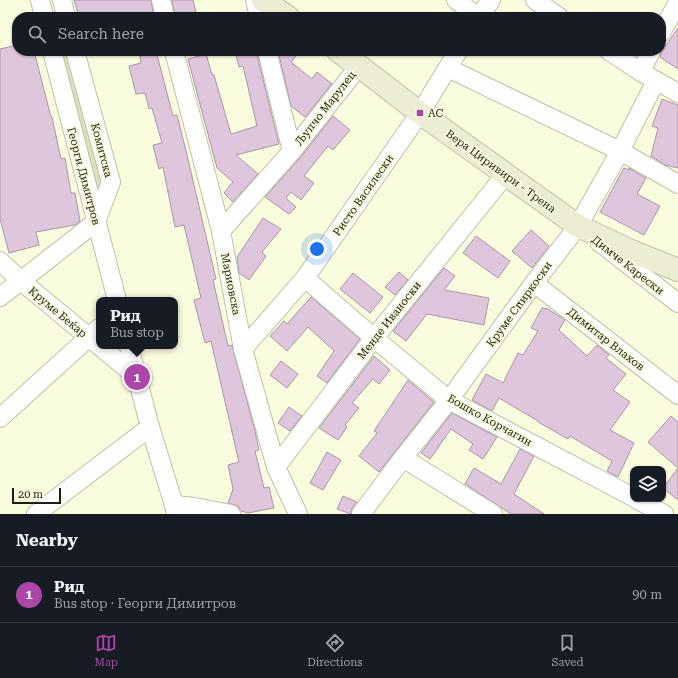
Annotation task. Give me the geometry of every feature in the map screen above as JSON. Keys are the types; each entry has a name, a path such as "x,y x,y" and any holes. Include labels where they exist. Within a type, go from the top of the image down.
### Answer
{"street":[{"path":"40,0 43,12"},
{"path":"62,0 65,12"},
{"path":"161,0 164,12"},
{"path":"255,0 258,12"},
{"path":"264,0 281,12"},
{"path":"456,0 472,12"},
{"path":"483,12 491,0"},
{"path":"535,0 552,12"},
{"path":"666,24 678,2"},
{"name":"Георги Димитров","path":"53,56 116,297"},
{"name":"Комитска","path":"76,56 111,182 96,222"},
{"name":"Мариовска","path":"175,56 221,231 244,349 276,467 298,514"},
{"name":"Љупчо Марулец","path":"269,56 292,151"},
{"name":"Вера Циривири - Трена","path":"345,56 420,113 578,226 631,251 678,270"},
{"name":"Ристо Василески","path":"244,349 305,278 420,113 455,56"},
{"path":"617,56 678,93"},
{"name":"Круме Спиркоски","path":"361,514 449,400 534,283 578,226 620,151 648,76 650,56"},
{"name":"Љупчо Марулец","path":"221,231 292,151 359,66"},
{"path":"448,68 620,151 678,184"},
{"name":"Менде Иваноски","path":"276,467 374,338 506,174"},
{"path":"0,297 96,222"},
{"name":"Димче Карески","path":"578,226 678,303"},
{"name":"Круме Беќар","path":"0,261 21,281 94,333"},
{"name":"Бошко Корчагин","path":"305,278 449,400 630,495"},
{"name":"Димитар Влахов","path":"534,283 678,395"},
{"path":"0,418 94,333"},
{"name":"Круме Беќар","path":"110,349 137,377"},
{"path":"130,349 150,427 175,510 195,507 231,514"},
{"path":"40,513 150,427"},
{"path":"403,458 493,514"},
{"path":"642,502 664,514"}],"green space":[{"path":"53,56 76,56 111,182 96,222"}],"building":[{"path":"74,0 151,0 153,12 78,12"},
{"path":"172,0 193,0 196,12 174,12"},
{"path":"678,28 678,69 660,57 666,56 666,46"},
{"path":"12,46 12,56 35,56 52,117 61,159 65,158 71,193 75,193 80,221 75,225 36,232 39,245 9,253 0,219 0,49"},
{"path":"140,56 157,56 173,116 177,115 216,279 213,280 228,346 232,345 255,431 259,450 255,451 264,488 269,487 274,508 248,513 241,511 238,506 228,503 233,489 228,465 239,462 211,341 205,343 194,300 201,298 184,225 175,227 163,167 159,169 153,145 162,143 152,108 149,109 145,93 136,94 129,66 141,63"},
{"path":"199,56 207,56 212,75 214,75 231,134 257,126 243,66 239,67 236,56 257,56 279,144 236,155 258,174 233,202 224,193 233,182 217,168 188,59"},
{"path":"279,56 296,56 291,62 312,79 317,72 332,84 305,117 291,106"},
{"path":"662,99 678,105 678,168 665,165 651,156 658,128 652,126"},
{"path":"333,116 350,130 333,150 328,146 304,176 314,183 301,200 291,192 286,198 296,207 289,214 265,197 300,158"},
{"path":"624,168 629,170 629,168 646,178 637,194 660,206 644,235 600,212"},
{"path":"263,218 281,229 262,252 266,256 249,280 239,273 237,257"},
{"path":"531,230 549,246 532,268 512,251"},
{"path":"476,236 510,261 498,278 463,253"},
{"path":"444,268 455,276 444,290 489,298 484,325 427,314 406,341 393,331"},
{"path":"399,272 408,280 395,295 385,287"},
{"path":"353,273 383,297 370,313 340,289"},
{"path":"311,297 360,339 327,383 317,376 334,351 308,327 287,351 270,336 284,321 287,324"},
{"path":"542,308 548,309 565,320 559,330 587,356 597,345 609,355 606,358 626,374 613,390 630,402 610,430 634,443 618,477 607,471 612,461 570,436 568,439 499,398 492,411 472,400 486,374 503,383 518,353 523,355 538,331 531,328"},
{"path":"374,356 390,370 379,384 373,379 352,403 359,408 345,425 347,427 338,440 319,428"},
{"path":"281,361 298,374 287,388 270,375"},
{"path":"408,380 434,402 379,472 359,456 377,433 374,431"},
{"path":"289,407 302,416 290,431 278,423"},
{"path":"452,413 497,437 483,459 469,450 473,444 451,429 430,459 421,453"},
{"path":"671,416 678,422 678,468 648,442"},
{"path":"520,449 534,456 514,494 544,514 511,514 465,484 474,468 501,484"},
{"path":"327,452 341,460 323,490 310,483"},
{"path":"678,468 678,500 666,490 666,484"},
{"path":"343,496 357,502 352,508 351,514 337,509"}],"place":[{"name":"АС","path":"420,113"},
{"name":"Рид","path":"137,377"}]}
